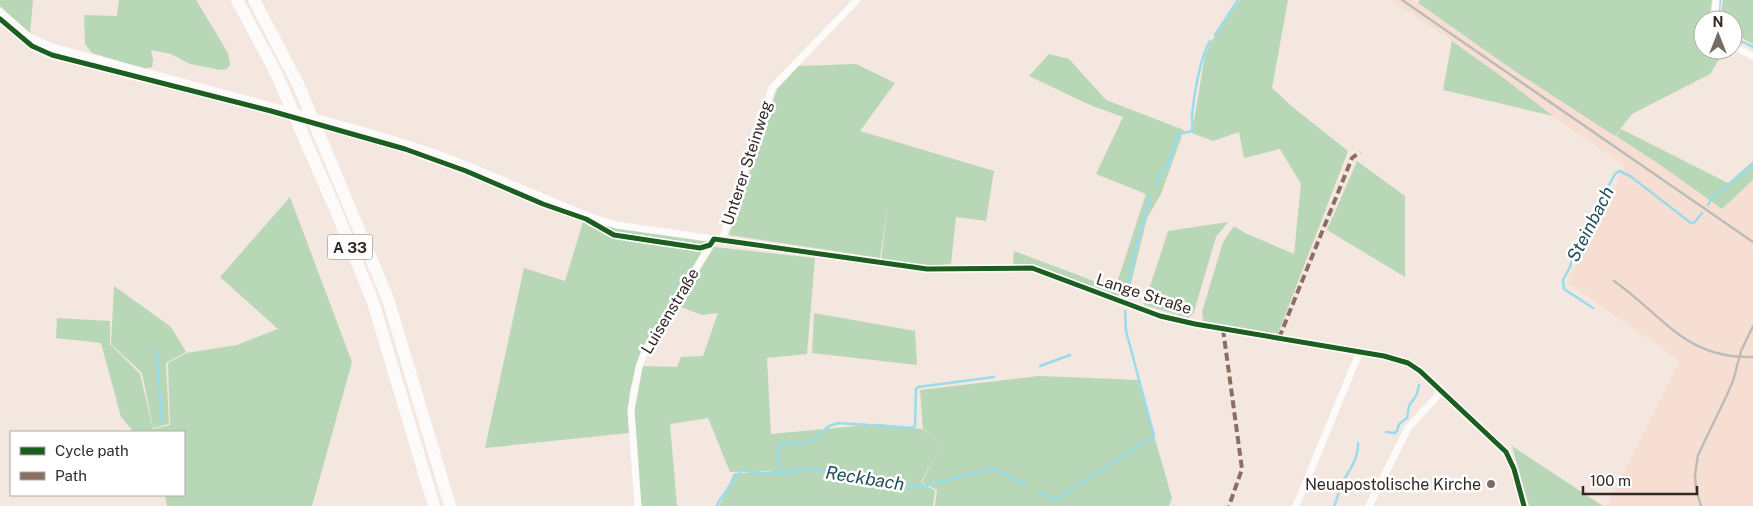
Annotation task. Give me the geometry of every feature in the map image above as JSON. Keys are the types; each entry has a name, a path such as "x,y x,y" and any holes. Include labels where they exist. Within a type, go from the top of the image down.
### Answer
{"highway":[{"name":"A 33","path":"237,0 276,73 337,213 369,293 434,506"},
{"name":"A 33","path":"254,0 298,84 388,299 450,506"}],"street":[{"name":"Unterer Steinweg","path":"722,240 772,88 857,0"},
{"name":"Lange Straße","path":"0,12 30,37 52,47 372,133 434,152 590,217 616,224 927,268 1032,268 1160,316 1195,324 1384,356 1408,363 1420,371 1506,452 1514,469 1524,506"},
{"name":"Luisenstraße","path":"638,506 631,410 638,367 645,351 714,239"},
{"path":"1296,506 1360,352"},
{"path":"1369,506 1408,428 1442,391"}],"shaded area":[{"path":"1391,0 1414,0 1513,70 1659,164 1722,209 1753,180 1753,506 1607,506 1680,361 1567,282 1625,166 1539,107 1475,56"}],"green space":[{"path":"0,0 33,0 30,33 0,6"},
{"path":"119,0 196,0 228,53 230,65 227,69 221,70 190,64 171,54 151,50 152,67 145,69 92,53 85,44 84,15 117,16"},
{"path":"1240,0 1288,0 1272,88 1348,151 1278,334 1203,321 1202,312 1223,242 1234,226 1245,233 1294,254 1301,184 1280,149 1244,158 1239,132 1213,141 1192,133 1205,55 1211,42"},
{"path":"1420,0 1712,0 1710,10 1693,10 1693,60 1719,60 1710,74 1632,114 1615,136 1513,70 1418,3"},
{"path":"1723,0 1753,0 1753,44 1743,38 1743,10 1722,10"},
{"path":"1452,41 1497,73 1553,116 1443,90"},
{"path":"1049,54 1069,59 1106,100 1184,130 1161,194 1147,218 1127,300 1033,264 1013,264 1014,251 1115,289 1146,194 1096,174 1123,117 1090,105 1029,76"},
{"path":"856,64 895,83 860,131 994,171 986,221 956,217 951,264 929,266 881,260 888,204 880,258 729,235 777,89 799,66"},
{"path":"1621,129 1728,183 1753,161 1753,180 1722,209 1616,136"},
{"path":"1357,161 1405,196 1405,277 1327,230"},
{"path":"290,197 352,362 312,506 167,506 165,496 185,496 185,431 133,431 121,417 101,343 56,338 57,318 110,321 110,344 140,374 153,429 170,425 168,363 186,353 237,345 278,329 220,277"},
{"path":"583,222 611,238 702,252 637,365 630,390 628,410 629,433 485,448 524,268 565,281"},
{"path":"596,222 707,241 707,243 699,245 615,232"},
{"path":"1228,222 1216,237 1194,312 1189,318 1144,305 1168,231"},
{"path":"714,247 815,258 807,354 767,358 771,434 877,424 922,429 942,444 923,429 920,390 1039,376 1138,380 1172,498 1169,506 935,506 937,490 922,482 940,448 921,482 935,491 933,506 719,506 734,473 770,472 771,467 770,471 730,472 708,418 670,424 677,506 641,506 633,411 641,366 677,367 681,357 703,356 718,313 702,315 678,306"},
{"path":"114,286 171,327 186,352 166,363 169,424 153,428 142,373 111,344"},
{"path":"814,313 915,331 917,365 812,353"},
{"path":"1512,446 1603,506 1529,506"}],"waterway":[{"name":"Reckbach","path":"1215,35 1238,0"},
{"name":"Steinbach","path":"1719,10 1720,0"},
{"name":"Reckbach","path":"1156,185 1163,170 1168,165 1178,134 1192,131 1192,115 1198,76 1203,56 1210,41"},
{"name":"Steinbach","path":"1743,42 1753,47"},
{"name":"Steinbach","path":"1708,205 1712,198 1753,165"},
{"name":"Steinbach","path":"1593,308 1564,289 1563,280 1570,267 1577,243 1589,229 1600,201 1615,174 1619,171 1630,176 1691,223 1694,223 1702,213"},
{"name":"Reckbach","path":"1126,295 1140,231 1151,196"},
{"name":"Reckbach","path":"1039,492 1055,500 1154,436 1126,331 1125,311"},
{"path":"156,350 162,422"},
{"path":"1040,366 1070,355"},
{"path":"875,425 912,428 915,426 916,389 918,387 994,377"},
{"name":"Steinbach","path":"1386,432 1395,433 1399,424 1407,418 1409,406 1417,394 1419,385"},
{"path":"778,472 778,450 780,444 808,443 829,426 838,423 869,425"},
{"name":"Steinbach","path":"1334,506 1343,482 1357,455 1358,443"},
{"name":"Reckbach","path":"717,506 741,470 760,473 795,473 798,469 814,469 921,487 994,468 1027,486"}],"railway":[{"path":"1402,0 1753,242"},
{"path":"1614,281 1677,333 1692,343 1710,351 1730,356 1753,357"},
{"path":"1701,506 1696,489 1695,475 1698,455 1733,381 1741,351 1753,326"}],"marked path":[{"path":"1279,338 1352,158 1360,152"},
{"path":"1223,329 1242,469 1229,506"}],"cycle path":[{"path":"0,19 32,46 52,55 271,111 405,149 466,171 543,204 586,219 614,235 700,248 710,245 714,239 927,269 1032,268 1160,316 1195,324 1384,356 1408,363 1420,371 1506,452 1514,469 1524,506"}],"place":[{"name":"Neuapostolische Kirche","path":"1491,484"}]}
